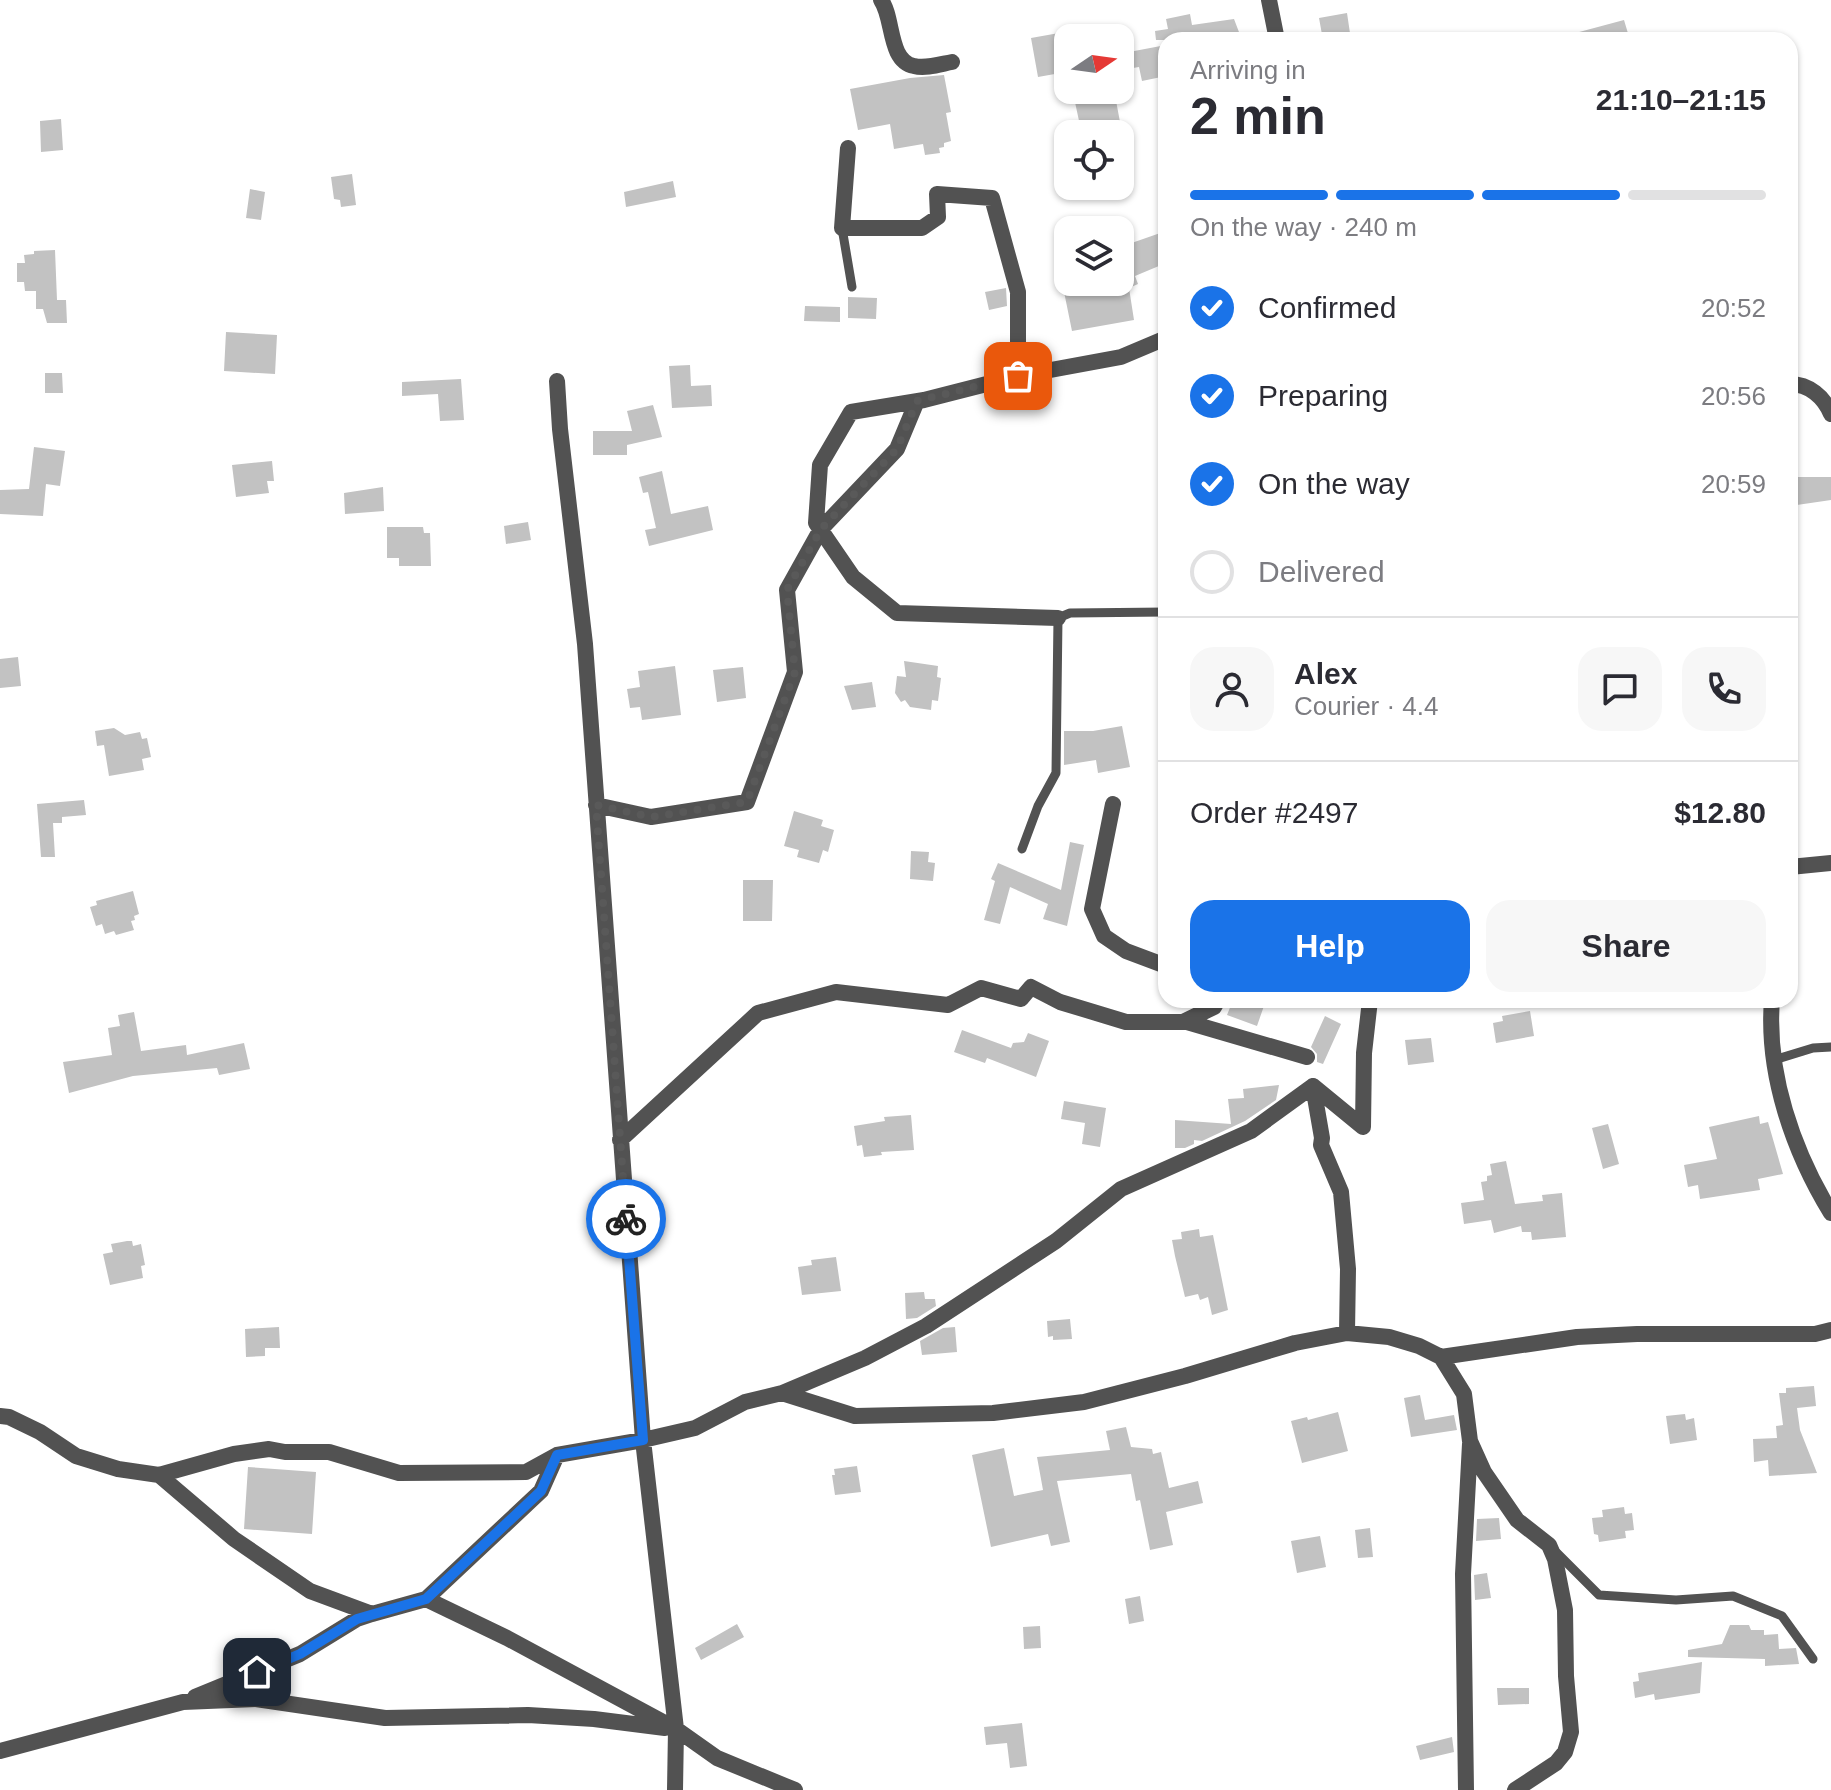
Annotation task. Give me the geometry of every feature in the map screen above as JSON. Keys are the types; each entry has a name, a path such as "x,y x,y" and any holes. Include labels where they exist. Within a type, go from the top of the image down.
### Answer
{"street":[{"path":"881,0 890,18 897,53 902,60 916,67 952,62"},
{"path":"1269,0 1275,32"},
{"path":"848,148 842,228 922,228 938,217 937,194 992,198 1018,292 1018,376"},
{"path":"1058,618 897,613 853,577 816,523 820,465 851,412 1121,357 1158,341"},
{"path":"557,381 561,445 585,644 643,1440 676,1729 675,1790"},
{"path":"1798,384 1806,385 1827,403 1831,414"},
{"path":"596,805 651,817 747,802 795,672 787,590 821,529 897,449 917,401"},
{"path":"1113,804 1092,909 1104,936 1126,951 1158,963"},
{"path":"1798,866 1831,863"},
{"path":"620,1140 758,1013 836,992 948,1005 981,988 1021,999 1031,987 1060,1002 1126,1022 1183,1022 1307,1057"},
{"path":"1183,1022 1212,1008"},
{"path":"1313,1086 1363,1127 1364,1053 1369,1008"},
{"path":"1772,1008 1776,1078 1807,1166 1831,1213"},
{"path":"1313,1086 1321,1145 1341,1192 1348,1269 1347,1333"},
{"path":"0,1416 9,1417 40,1432 76,1456 118,1469 159,1475 234,1454 269,1449 329,1452 399,1473 526,1472 557,1455 695,1428 745,1402 782,1393 865,1358 926,1326 1056,1241 1121,1189 1251,1131 1313,1086"},
{"path":"1441,1357 1577,1337 1815,1334 1831,1330"},
{"path":"782,1393 855,1416 993,1413 1084,1402 1295,1343 1347,1333 1389,1337 1441,1357 1464,1394 1470,1441 1463,1574 1466,1790"},
{"path":"1470,1441 1484,1472 1517,1520 1549,1545 1555,1559 1565,1610 1571,1732 1565,1752 1556,1763 1515,1790"},
{"path":"0,1751 183,1702 300,1654 357,1619 426,1599 541,1491 557,1455"},
{"path":"159,1475 234,1539 310,1591 372,1614"},
{"path":"426,1599 507,1638 676,1729 717,1758 795,1790"},
{"path":"183,1702 256,1699 385,1718 528,1715 676,1729"}],"lane":[{"path":"842,228 852,287"},
{"path":"1022,849 1038,806 1056,773 1058,618 1070,613 1158,612"},
{"path":"1774,1060 1813,1048 1831,1047"},
{"path":"1549,1545 1599,1595 1676,1600 1733,1596 1782,1616 1813,1659"}],"building":[{"path":"1347,13 1350,32 1322,32 1319,18"},
{"path":"1190,14 1192,25 1234,19 1239,32 1158,32 1156,40 1155,31 1168,29 1166,19"},
{"path":"1624,20 1628,32 1579,32"},
{"path":"1054,34 1054,74 1038,77 1031,38"},
{"path":"1158,47 1158,78 1142,81 1139,67 1134,68 1134,51"},
{"path":"944,75 951,112 946,113 951,141 939,148 940,153 925,155 923,144 894,149 890,124 858,130 850,89"},
{"path":"1075,104 1117,104 1120,120 1079,120"},
{"path":"61,119 63,150 41,152 40,121"},
{"path":"352,174 356,205 341,207 340,200 334,199 331,177"},
{"path":"673,181 676,197 626,207 624,192"},
{"path":"250,189 265,192 261,220 246,218"},
{"path":"1158,234 1158,266 1135,276 1138,284 1134,286 1134,242"},
{"path":"55,250 57,300 66,300 67,323 47,323 43,309 36,309 36,291 25,291 24,282 17,282 17,263 25,263 24,255"},
{"path":"1006,288 1007,306 989,310 985,292"},
{"path":"1065,296 1130,296 1134,320 1072,331"},
{"path":"848,297 877,298 876,319 848,318"},
{"path":"805,306 840,307 840,322 804,321"},
{"path":"226,332 277,335 275,374 224,371"},
{"path":"690,365 691,386 711,385 712,406 672,408 669,366"},
{"path":"45,373 62,373 63,393 45,393"},
{"path":"461,379 464,420 440,421 438,394 402,396 402,382"},
{"path":"653,405 662,437 627,445 627,455 593,455 593,431 632,431 627,411"},
{"path":"34,447 65,451 60,486 46,484 43,516 0,514 0,490 29,489"},
{"path":"272,461 274,481 267,481 269,493 236,497 232,465"},
{"path":"662,471 671,514 708,506 713,530 649,546 645,530 656,528 648,492 643,493 639,477"},
{"path":"1798,477 1831,477 1831,500 1798,505"},
{"path":"383,487 384,511 345,514 344,493"},
{"path":"528,522 531,540 506,544 504,526"},
{"path":"387,527 423,527 424,533 430,533 431,566 399,566 399,558 387,558"},
{"path":"18,657 21,686 0,688 0,659"},
{"path":"904,661 938,666 937,677 941,678 938,701 932,700 931,710 910,707 905,700 901,702 895,693 897,676 906,677"},
{"path":"675,666 681,715 642,720 640,707 630,708 627,689 640,687 638,671"},
{"path":"743,667 746,698 717,702 713,670"},
{"path":"872,682 876,707 852,710 844,686"},
{"path":"1122,726 1130,767 1098,773 1096,760 1064,765 1064,731 1093,731"},
{"path":"114,728 125,735 140,732 142,739 147,738 151,757 142,759 144,770 109,776 104,745 97,746 95,731"},
{"path":"84,800 86,815 62,817 62,823 53,823 55,857 41,857 37,804"},
{"path":"794,811 823,820 821,826 834,830 828,852 823,850 819,863 797,857 799,850 784,846"},
{"path":"1070,842 1084,845 1067,926 1043,919 1048,904 1010,887 1000,924 984,920 995,881 991,879 998,863 1061,890"},
{"path":"911,851 929,852 928,862 935,863 933,881 910,879"},
{"path":"743,880 773,880 772,921 743,921"},
{"path":"133,891 139,914 131,921 134,930 116,935 114,931 105,934 102,924 96,926 90,907 97,905 96,901"},
{"path":"1230,1008 1263,1008 1257,1026 1227,1015"},
{"path":"1530,1011 1534,1036 1496,1043 1493,1023 1503,1021 1502,1016"},
{"path":"134,1012 141,1051 186,1045 187,1055 244,1043 250,1069 219,1075 217,1068 133,1076 69,1093 63,1062 112,1055 108,1028 120,1026 118,1015"},
{"path":"1325,1016 1341,1024 1323,1064 1317,1062 1317,1054 1311,1047"},
{"path":"962,1030 1011,1048 1013,1043 1024,1042 1028,1033 1049,1041 1036,1077 987,1058 985,1063 954,1052"},
{"path":"1431,1038 1434,1062 1408,1065 1405,1040"},
{"path":"1279,1085 1276,1100 1245,1121 1202,1141 1194,1140 1194,1144 1185,1148 1175,1148 1175,1120 1231,1124 1228,1099 1244,1098 1243,1089"},
{"path":"1064,1101 1106,1108 1100,1147 1082,1144 1085,1123 1061,1119"},
{"path":"911,1115 914,1150 881,1152 882,1155 864,1157 862,1145 857,1146 854,1126 885,1121 884,1117"},
{"path":"1759,1116 1760,1124 1768,1122 1783,1174 1758,1179 1760,1190 1700,1199 1698,1185 1688,1187 1684,1165 1717,1159 1709,1127"},
{"path":"1608,1124 1619,1164 1603,1169 1592,1128"},
{"path":"1506,1161 1515,1204 1543,1201 1542,1195 1562,1193 1566,1237 1532,1240 1531,1232 1522,1232 1521,1226 1494,1233 1491,1220 1464,1224 1461,1203 1484,1200 1481,1182 1492,1175 1490,1164"},
{"path":"1199,1229 1200,1237 1213,1235 1228,1310 1212,1315 1208,1297 1200,1300 1198,1294 1185,1297 1172,1240 1182,1239 1181,1232"},
{"path":"132,1241 133,1246 141,1244 145,1265 141,1266 143,1278 110,1285 103,1254 113,1252 111,1244"},
{"path":"836,1257 841,1291 802,1295 798,1267 812,1265 811,1260"},
{"path":"924,1292 925,1299 935,1299 936,1306 917,1318 906,1319 905,1293"},
{"path":"1070,1319 1072,1339 1053,1340 1053,1336 1048,1337 1047,1321"},
{"path":"279,1327 280,1348 265,1348 265,1356 246,1357 245,1329"},
{"path":"955,1327 957,1352 922,1355 920,1341 943,1328"},
{"path":"1814,1386 1816,1406 1797,1408 1800,1430 1817,1473 1769,1476 1768,1460 1754,1462 1753,1439 1777,1438 1776,1426 1783,1425 1779,1393 1786,1393 1786,1388"},
{"path":"1420,1395 1425,1420 1454,1415 1457,1430 1411,1437 1404,1398"},
{"path":"1338,1412 1348,1451 1302,1463 1291,1421"},
{"path":"1685,1414 1686,1420 1694,1418 1697,1440 1670,1444 1666,1416"},
{"path":"1126,1427 1131,1447 1152,1449 1153,1454 1161,1452 1169,1488 1198,1481 1203,1503 1166,1512 1173,1545 1150,1550 1140,1500 1136,1501 1131,1474 1057,1481 1070,1542 1051,1546 1048,1534 991,1547 972,1455 1004,1448 1014,1496 1043,1490 1037,1457 1110,1450 1106,1431"},
{"path":"857,1466 861,1492 835,1495 834,1469"},
{"path":"248,1467 316,1472 312,1534 244,1529"},
{"path":"1624,1507 1625,1514 1632,1513 1634,1530 1625,1531 1626,1538 1599,1542 1598,1535 1594,1534 1592,1518 1603,1517 1602,1510"},
{"path":"1499,1518 1501,1539 1476,1541 1477,1519"},
{"path":"1370,1528 1373,1557 1358,1558 1355,1530"},
{"path":"1320,1536 1326,1567 1297,1573 1291,1541"},
{"path":"1487,1573 1491,1598 1475,1600 1474,1575"},
{"path":"1140,1596 1144,1621 1129,1624 1125,1599"},
{"path":"737,1624 744,1637 701,1660 695,1648"},
{"path":"1730,1625 1749,1625 1751,1630 1764,1630 1764,1635 1778,1634 1779,1649 1796,1648 1799,1664 1765,1666 1765,1659 1688,1657 1688,1650 1722,1644"},
{"path":"1040,1626 1041,1648 1024,1649 1023,1627"},
{"path":"1702,1662 1700,1693 1655,1700 1654,1694 1635,1698 1633,1682 1639,1681 1638,1673"},
{"path":"1497,1688 1529,1688 1529,1704 1498,1705"},
{"path":"1022,1723 1027,1766 1010,1768 1007,1743 986,1745 984,1727"},
{"path":"1452,1737 1454,1752 1420,1760 1416,1746"}],"way so far":[{"path":"626,1219 596,805 651,817 747,802 795,672 787,590 821,529 897,449 917,401 1018,376"}],"route":[{"path":"257,1672 300,1654 357,1619 426,1599 541,1491 557,1455 643,1440 626,1219"}]}
